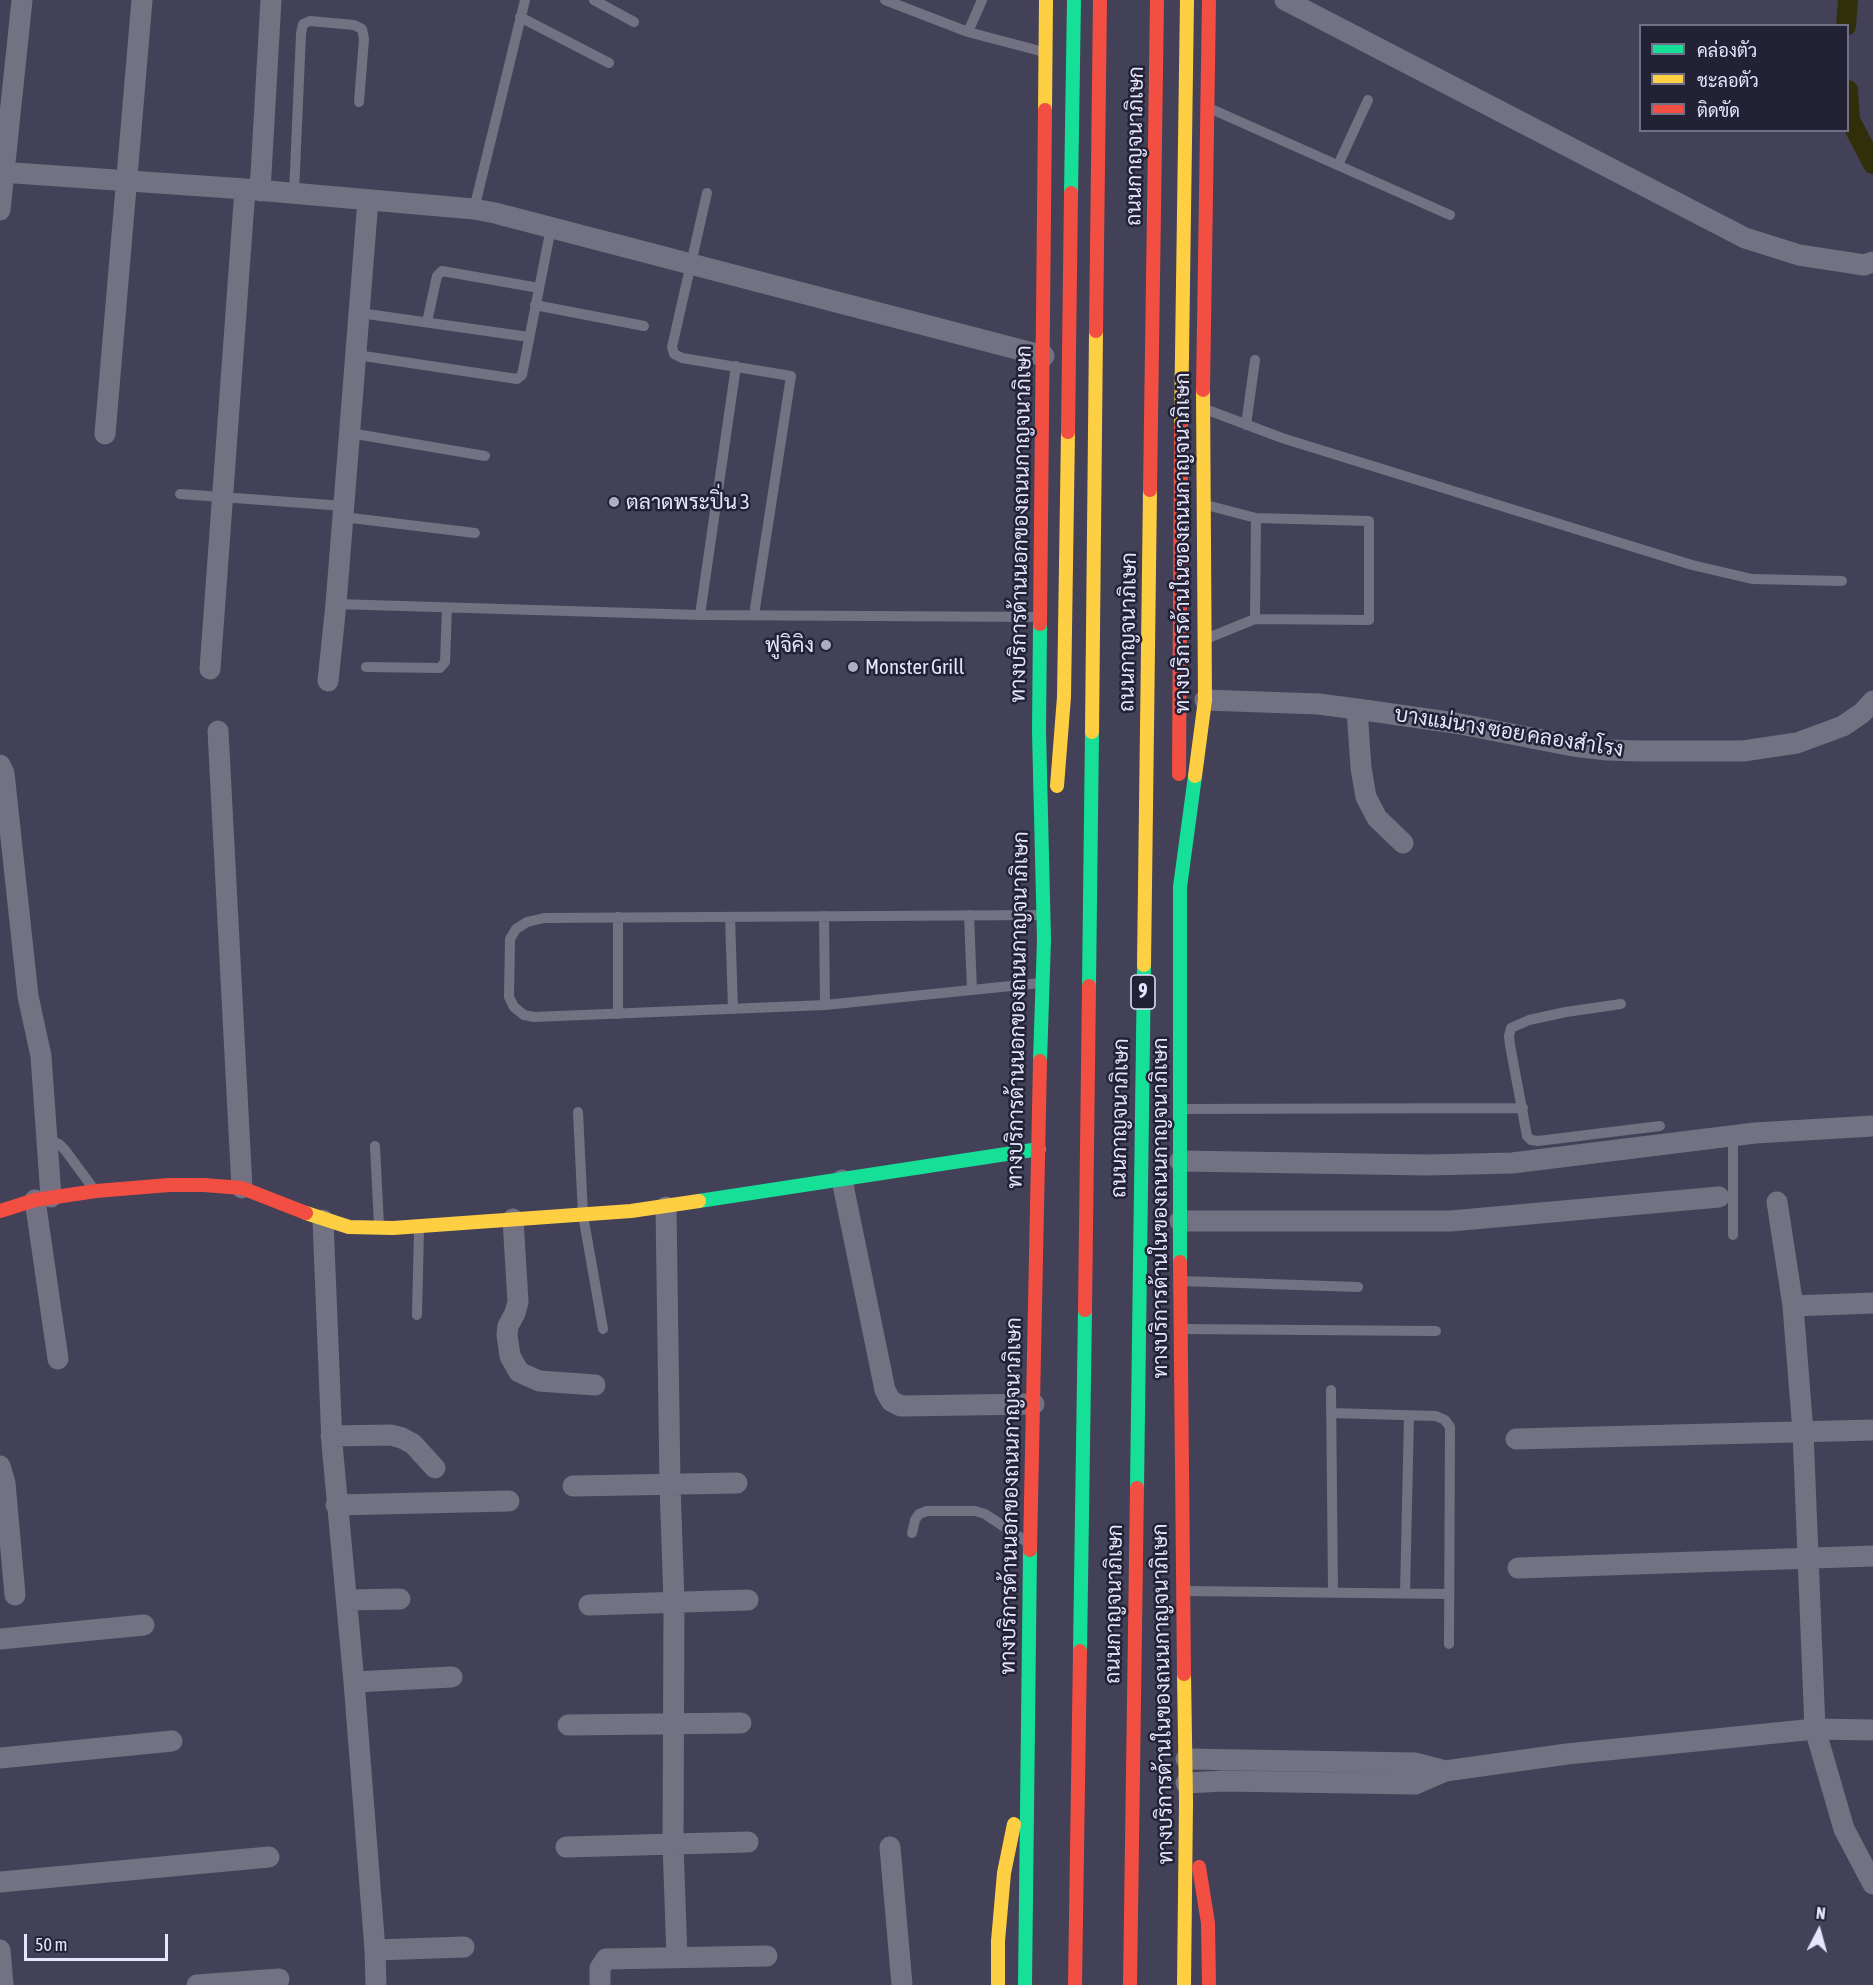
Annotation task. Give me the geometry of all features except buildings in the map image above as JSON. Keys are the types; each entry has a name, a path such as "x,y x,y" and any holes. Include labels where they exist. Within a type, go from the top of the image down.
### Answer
{"main road":[{"name":"ทางบริการด้านนอกของถนนกาญจนาภิเษก","path":"1025,1985 1030,1544 1044,940 1039,731 1046,0"},
{"path":"1044,940 1064,697 1074,0"},
{"name":"ถนนกาญจนาภิเษก","path":"1075,1985 1100,0"},
{"name":"ถนนกาญจนาภิเษก","path":"1130,1985 1157,0"},
{"path":"1180,887 1179,602 1187,0"},
{"name":"ทางบริการด้านในของถนนกาญจนาภิเษก","path":"1184,1985 1186,1759 1180,1329 1180,887 1205,700 1203,409 1209,0"},
{"path":"0,1211 43,1199 96,1191 169,1185 242,1188 323,1220 349,1227 419,1226 666,1207 1039,1149"},
{"path":"998,1985 998,1941 1004,1873 1028,1753"},
{"path":"1186,1793 1208,1923 1209,1985"}],"street":[{"path":"0,210 21,0"},
{"path":"105,434 142,0"},
{"path":"210,669 221,497 271,0"},
{"path":"1285,0 1745,238 1798,255 1868,263"},
{"path":"2,172 294,193 474,209 1044,356"},
{"path":"328,681 357,355 368,200"},
{"name":"บางแม่นาง ซอย คลองสำโรง","path":"1205,700 1318,704 1455,723 1557,743 1607,750 1743,751 1797,743 1843,726 1862,713 1873,701"},
{"path":"1357,709 1361,768 1366,797 1377,818 1403,843"},
{"path":"218,731 242,1188"},
{"path":"0,765 4,773 28,996 41,1056 48,1139 43,1199 58,1359"},
{"path":"1180,1161 1393,1165 1512,1163 1732,1136 1873,1126"},
{"path":"842,1179 885,1390 891,1401 901,1406 1034,1404"},
{"path":"1180,1221 1462,1221 1719,1197"},
{"path":"1777,1202 1793,1306 1803,1432 1806,1559 1815,1729 1844,1829 1873,1884"},
{"path":"666,1207 674,1603 673,1844 677,1958"},
{"path":"513,1219 518,1302 508,1326 510,1356 519,1372 539,1382 595,1385"},
{"path":"323,1220 331,1436 354,1682 376,1985"},
{"path":"1793,1306 1873,1303"},
{"path":"1516,1439 1873,1430"},
{"path":"331,1436 391,1435 402,1438 413,1444 435,1468"},
{"path":"0,1466 5,1483 15,1595"},
{"path":"573,1486 737,1483"},
{"path":"336,1505 509,1501"},
{"path":"1518,1568 1873,1556"},
{"path":"347,1600 400,1599"},
{"path":"589,1605 748,1600"},
{"path":"0,1638 144,1625"},
{"path":"354,1682 452,1677"},
{"path":"568,1725 741,1723"},
{"path":"1186,1793 1233,1781 1414,1784 1445,1771 1567,1754 1815,1729 1873,1730"},
{"path":"0,1758 172,1741"},
{"path":"1186,1759 1415,1764 1445,1771"},
{"path":"566,1847 748,1842"},
{"path":"890,1847 902,1985"},
{"path":"0,1882 269,1857"},
{"path":"375,1950 464,1947"},
{"path":"0,1950 3,1985"},
{"path":"600,1985 600,1968 606,1959 767,1956"},
{"path":"197,1985 279,1979"}],"lane":[{"path":"474,209 525,0"},
{"path":"594,0 634,22"},
{"path":"885,0 968,32 1046,52"},
{"path":"968,32 982,0"},
{"path":"520,17 609,63"},
{"path":"294,193 303,24 310,21 354,25 362,29 364,39 359,102"},
{"path":"1338,165 1368,100"},
{"path":"1207,107 1450,215"},
{"path":"706,194 672,346 674,354 682,358 791,376 754,615"},
{"path":"357,355 517,379 522,375 551,228"},
{"path":"427,322 437,276 442,271 539,288"},
{"path":"536,305 644,326"},
{"path":"360,312 529,337"},
{"path":"1246,425 1255,360"},
{"path":"700,615 736,366"},
{"path":"1203,409 1293,442 1692,565 1752,579 1842,581"},
{"path":"350,433 485,456"},
{"path":"180,494 343,512 475,533"},
{"path":"1203,504 1256,518 1369,521 1369,620 1255,619 1204,639"},
{"path":"1255,619 1256,518"},
{"path":"336,604 700,615 1040,617"},
{"path":"366,667 440,668 445,662 447,608"},
{"path":"969,915 972,990"},
{"path":"1043,983 825,1005 534,1017 524,1015 514,1007 509,998 510,939 516,929 527,922 544,918 1044,915"},
{"path":"824,916 825,1005"},
{"path":"618,917 618,1014"},
{"path":"730,917 733,1009"},
{"path":"1621,1004 1529,1020 1511,1028 1509,1036 1527,1136 1531,1140 1538,1141 1660,1126"},
{"path":"1181,1109 1523,1108"},
{"path":"578,1112 583,1215 603,1329"},
{"path":"1732,1136 1733,1235"},
{"path":"48,1139 65,1150 96,1191"},
{"path":"375,1146 379,1228"},
{"path":"417,1315 419,1226"},
{"path":"1180,1281 1358,1287"},
{"path":"1180,1329 1436,1332"},
{"path":"1331,1390 1333,1592"},
{"path":"1331,1413 1436,1416 1445,1420 1450,1427 1449,1644"},
{"path":"1405,1593 1408,1416"},
{"path":"912,1533 919,1514 927,1511 975,1511 985,1514 1030,1544"},
{"path":"1183,1591 1449,1594"}],"waterway":[{"path":"1846,24 1848,0"},
{"path":"1849,105 1850,120 1873,164"}],"traffic: fast":[{"path":"1071,193 1074,0"},
{"path":"1040,624 1039,731 1044,940 1040,1061"},
{"path":"1089,986 1092,732"},
{"path":"1180,1262 1180,887 1195,776"},
{"path":"1137,1488 1144,965"},
{"path":"699,1201 1039,1149"},
{"path":"1080,1651 1085,1310"},
{"path":"1025,1985 1030,1550"}],"traffic: slow":[{"path":"1045,110 1046,0"},
{"path":"1181,426 1187,0"},
{"path":"1092,732 1096,331"},
{"path":"1195,776 1205,700 1203,390"},
{"path":"1057,786 1064,697 1068,432"},
{"path":"1144,965 1150,490"},
{"path":"306,1213 349,1227 393,1228 631,1211 699,1201"},
{"path":"1184,1674 1186,1802 1184,1985"},
{"path":"998,1985 998,1941 1004,1873 1014,1824"}],"traffic: jam":[{"path":"1096,331 1100,0"},
{"path":"1150,490 1157,0"},
{"path":"1203,390 1209,0"},
{"path":"1040,624 1045,110"},
{"path":"1068,432 1071,193"},
{"path":"1179,774 1181,426"},
{"path":"1085,1310 1089,986"},
{"path":"1030,1550 1040,1061"},
{"path":"0,1211 35,1200 96,1191 169,1185 204,1185 242,1188 306,1213"},
{"path":"1180,1262 1184,1674"},
{"path":"1130,1985 1137,1488"},
{"path":"1075,1985 1080,1651"},
{"path":"1199,1867 1208,1923 1209,1985"}],"place":[{"name":"ตลาดพระปิ่น 3","path":"614,502"},
{"name":"ฟูจิคิง","path":"826,645"},
{"name":"Monster Grill","path":"853,667"}]}
